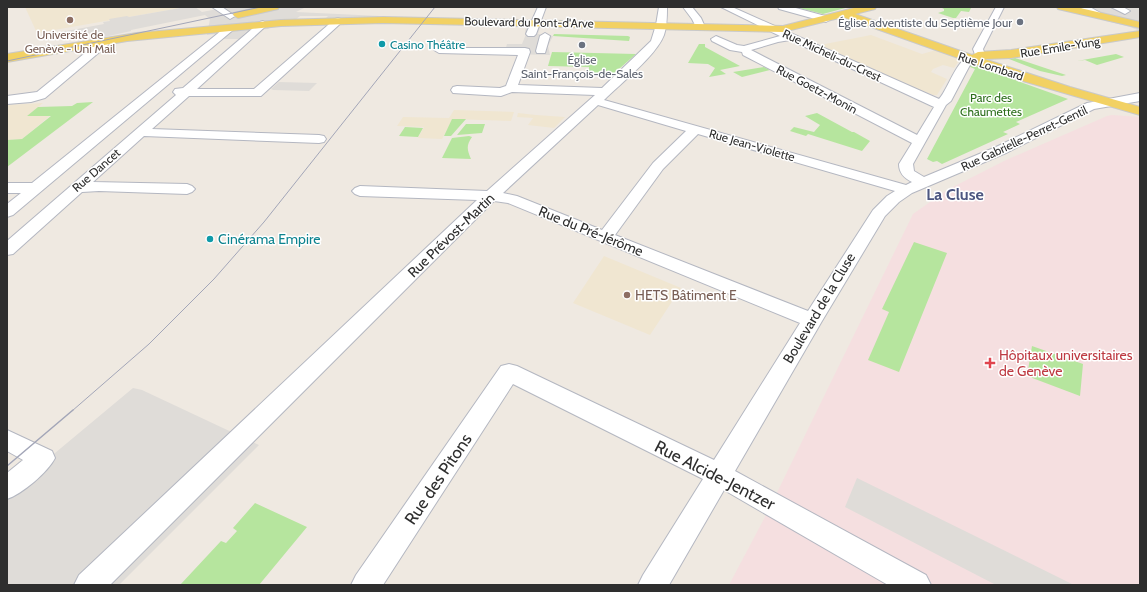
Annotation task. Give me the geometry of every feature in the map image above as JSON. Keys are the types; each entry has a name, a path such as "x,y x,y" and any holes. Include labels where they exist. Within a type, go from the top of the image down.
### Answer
{"main road":[{"name":"Boulevard du Pont-d'Arve","path":"236,22 281,23 412,20 776,29 790,28 871,7"},
{"path":"1065,8 1089,10 1116,8 1140,14"},
{"path":"236,22 275,10"},
{"path":"124,38 236,22 275,10"},
{"path":"7,64 165,30 236,22 275,10"},
{"path":"275,10 273,19 281,23"},
{"path":"1089,10 1140,25"},
{"name":"Rue Lombard","path":"856,11 977,54 1106,103 1140,112"},
{"name":"Rue Lombard","path":"844,14 1140,105"},
{"name":"Rue Emile-Yung","path":"977,54 1011,54 1140,34"},
{"path":"7,58 85,46"}],"street":[{"path":"531,34 542,7"},
{"name":"Rue Prévost-Martin","path":"89,585 491,196 656,44 662,26 663,7"},
{"path":"686,7 696,18 700,27"},
{"name":"Rue Micheli-du-Crest","path":"725,7 939,104"},
{"path":"782,7 826,19"},
{"path":"924,183 909,174 906,164 941,106 939,104 944,101 967,61 977,54 1000,7"},
{"path":"154,91 257,93 338,21"},
{"name":"Rue Dancet","path":"7,212 236,22"},
{"name":"Rue Dancet","path":"7,250 186,92 236,22"},
{"path":"746,50 749,47 776,39 793,37"},
{"name":"Rue Goetz-Monin","path":"716,39 734,48 746,50 747,53 907,136 920,141"},
{"path":"7,100 35,98 45,92 105,42"},
{"path":"439,50 525,51 511,88"},
{"name":"Rue Jean-Violette","path":"457,90 501,92 511,88 601,96 696,130 907,190"},
{"name":"Rue Gabrielle-Perret-Gentil","path":"924,183 996,152 1091,106 1126,101 1140,97"},
{"path":"606,236 655,169 673,149 696,130"},
{"path":"140,132 319,139"},
{"name":"Boulevard de la Cluse","path":"653,585 875,217 893,199 907,190 924,183"},
{"path":"77,188 99,186 187,189"},
{"path":"7,188 36,188"},
{"name":"Rue du Pré-Jérôme","path":"360,191 491,196 511,200 606,236 812,320"},
{"name":"Rue Alcide-Jentzer","path":"509,372 720,474 916,585"},
{"name":"Rue des Pitons","path":"366,585 509,372"},
{"path":"7,440 43,458 7,488"}],"shaded area":[{"name":"Université de Genève - Uni Mail","path":"25,7 186,7 37,33"},
{"path":"186,7 195,7 202,12 228,7 306,7 296,12 380,16 378,18 325,19 328,16 300,16 295,20 284,20 268,29 247,31 239,39 222,39 228,33 207,35 210,19 205,15 95,39 89,33 48,40 45,35 104,24 103,22 110,21 109,19"},
{"path":"1053,7 1140,8 1140,31 1130,27"},
{"path":"526,27 540,27 538,34 553,36 548,46 550,55 504,54 507,44 522,44 526,34"},
{"path":"871,35 922,54 936,50 960,59 954,68 943,65 933,69 931,72 947,79 937,95 933,95 899,82 820,45"},
{"path":"279,82 317,83 309,91 271,89"},
{"path":"43,103 27,116 51,115 22,139 7,140 7,105"},
{"path":"454,110 514,112 511,121 453,119 442,139 418,138 424,127 397,126 403,117 449,118"},
{"path":"518,113 565,117 554,128 528,125 533,118 517,117"},
{"name":"Hôpitaux universitaires de Genève","path":"1112,115 1140,117 1140,585 729,585 767,513 913,214 947,190 1006,160"},
{"name":"HETS Bâtiment E","path":"604,256 681,288 650,335 573,303"},
{"path":"133,388 142,390 259,445 119,585 7,585 7,493"},
{"path":"857,478 1074,585 996,585 845,507"}],"green space":[{"path":"795,7 849,7 823,14"},
{"path":"940,7 975,7 971,8 969,12 961,11 956,18 953,18 938,13 944,11 944,9"},
{"path":"554,34 630,37 629,41 553,36"},
{"path":"699,44 705,44 705,47 740,66 720,70 726,74 709,77 715,68 708,64 688,63"},
{"path":"552,52 636,54 611,76 589,74 589,67 548,66"},
{"path":"1116,54 1124,57 1097,65 1085,60 1077,61"},
{"path":"1015,58 1066,75 1062,76 1040,71 1009,59"},
{"name":"Parc des Chaumettes","path":"973,65 1068,99 1016,122 1020,124 1003,132 1008,134 942,164 937,161 933,162 927,159 975,69 968,66"},
{"path":"764,67 770,70 742,77 733,72"},
{"path":"93,102 7,167 7,140 22,139 51,116 27,116 38,107 72,106 77,103"},
{"path":"817,113 870,141 862,151 808,134 806,136 790,131 794,127 814,132 820,125 805,116"},
{"path":"452,119 466,119 451,136 444,136"},
{"path":"466,124 485,124 482,133 457,135"},
{"path":"405,127 423,128 418,137 399,136"},
{"path":"472,137 468,148 471,159 442,158 452,138"},
{"path":"914,242 947,253 899,372 868,360 889,312 882,309"},
{"path":"1032,346 1083,364 1080,396 1027,376"},
{"path":"255,503 307,527 259,585 180,585 221,541 226,543 237,531 233,528"}],"tram line":[{"path":"7,61 261,7"},
{"path":"72,411 149,344 214,279 264,222 435,7"},
{"path":"7,466 73,410"}],"place":[{"name":"Université de Genève - Uni Mail","path":"70,20"},
{"name":"Église adventiste du Septième Jour","path":"1020,22"},
{"name":"Casino Théâtre","path":"382,44"},
{"name":"Église Saint-François-de-Sales","path":"582,45"},
{"name":"Cinérama Empire","path":"210,239"},
{"name":"HETS Bâtiment E","path":"627,295"},
{"name":"Hôpitaux universitaires de Genève","path":"990,363"}],"district":[{"name":"La Cluse","path":"955,194"}]}
